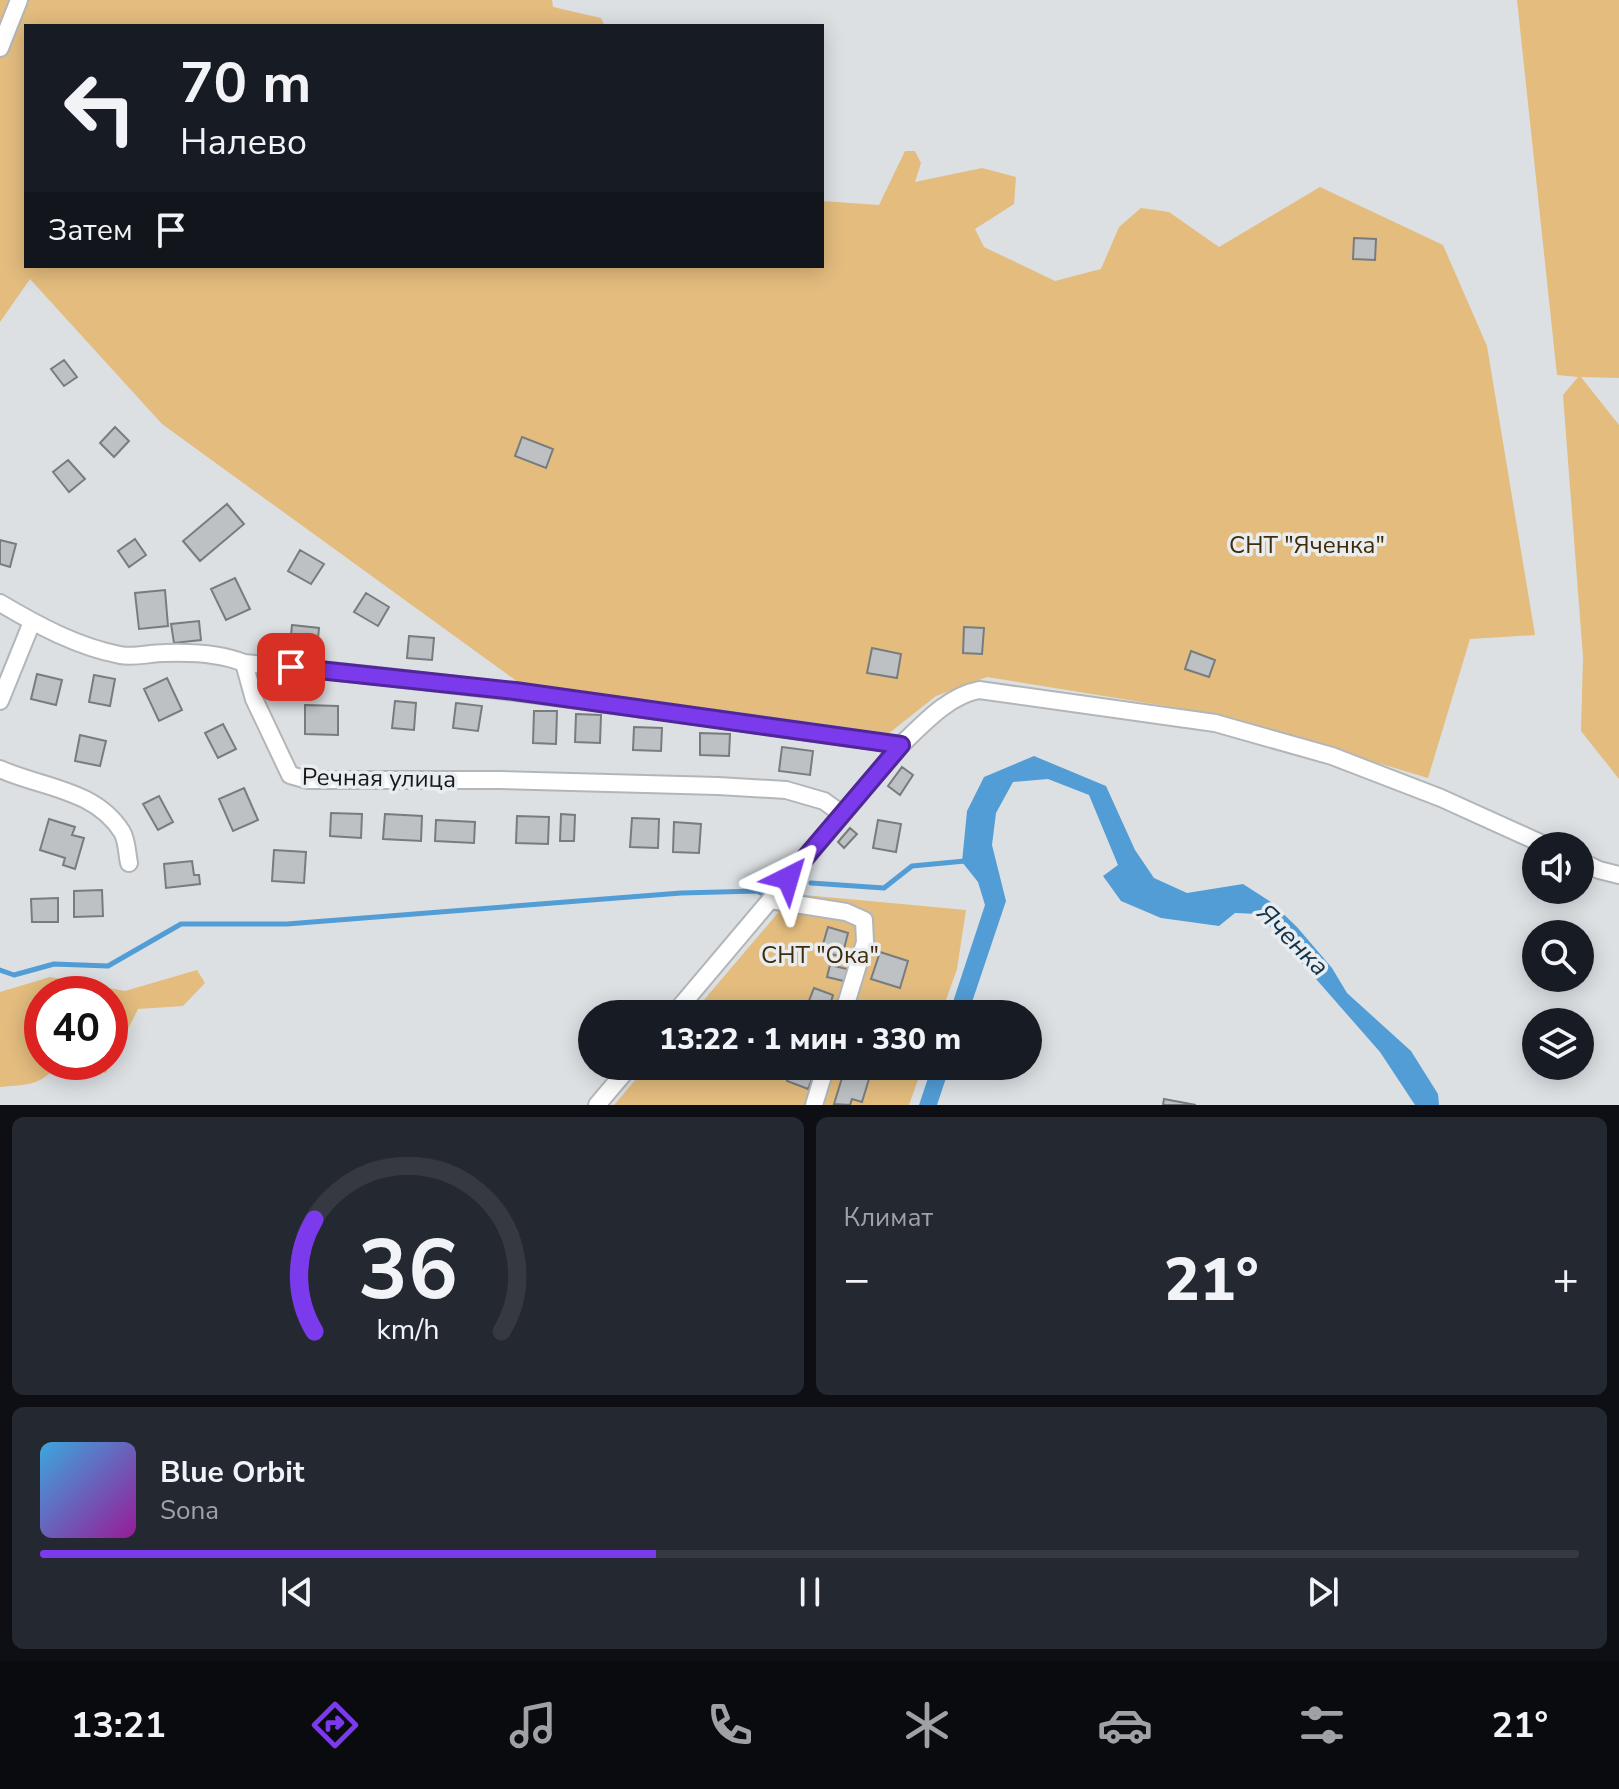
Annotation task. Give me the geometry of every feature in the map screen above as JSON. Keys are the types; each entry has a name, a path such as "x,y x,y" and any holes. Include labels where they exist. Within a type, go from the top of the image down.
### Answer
{"street":[{"path":"0,48 19,0"},
{"path":"0,603 32,622 82,644 123,656 165,653 227,656 244,663 515,691 901,745"},
{"path":"0,701 32,622"},
{"name":"Речная улица","path":"244,663 254,699 274,744 290,775 299,778 499,780 786,790 824,801 842,814"},
{"path":"686,1000 901,745 935,713 964,693 979,690 1215,723 1332,756 1441,798 1522,835"},
{"path":"0,769 83,796 123,833 129,863"},
{"path":"1594,866 1619,875"},
{"path":"770,900 846,912 864,920 865,942 847,1000"},
{"path":"597,1105 618,1080"},
{"path":"814,1105 822,1080"}],"green space":[{"name":"СНТ \"Яченка\"","path":"0,0 552,0 553,7 601,18 604,24 24,24 24,268 824,268 824,201 879,205 905,151 915,151 921,163 915,182 982,168 1016,177 1014,204 975,229 984,247 1055,281 1101,269 1119,227 1141,208 1169,212 1219,247 1320,187 1443,245 1487,346 1535,635 1470,639 1428,778 1215,714 987,677 936,696 888,734 522,685 162,424 30,279 0,322"},
{"path":"1517,0 1619,0 1619,378 1581,377 1619,425 1619,779 1581,731 1583,657 1563,395 1578,377 1557,375"},
{"name":"СНТ \"Ока\"","path":"794,894 966,910 957,969 946,1000 704,1000"},
{"path":"197,970 205,983 183,1006 138,1009 128,1029 128,990"},
{"path":"24,985 24,1080 38,1080 34,1082 0,1087 0,992"},
{"path":"635,1080 918,1080 909,1105 614,1105"}],"water":[{"name":"Яченка","path":"1034,756 1106,786 1135,850 1154,878 1187,893 1243,884 1271,902 1332,968 1347,993 1411,1051 1438,1094 1439,1105 1415,1105 1380,1052 1259,914 1235,913 1219,926 1161,918 1121,901 1103,876 1118,865 1089,795 1048,779 1013,782 996,813 992,845 1006,901 973,1000 954,1000 985,905 978,882 962,862 967,811 984,777"},
{"path":"927,1080 945,1080 937,1105 919,1105"}],"building":[{"path":"1354,238 1376,239 1375,260 1353,259"},
{"path":"64,360 77,377 64,386 51,369"},
{"path":"115,427 129,441 114,457 100,443"},
{"path":"522,437 553,449 546,468 515,456"},
{"path":"68,460 85,479 69,492 53,472"},
{"path":"227,504 244,524 200,561 183,541"},
{"path":"135,539 146,555 129,567 118,551"},
{"path":"0,540 16,544 10,567 0,564"},
{"path":"300,550 324,564 311,584 288,571"},
{"path":"235,578 250,609 226,620 211,589"},
{"path":"165,590 168,626 139,629 135,593"},
{"path":"366,593 389,607 378,626 354,612"},
{"path":"199,621 201,640 174,643 171,624"},
{"path":"292,625 319,628 317,649 290,646"},
{"path":"964,627 984,628 982,654 963,653"},
{"path":"409,636 434,638 432,660 407,658"},
{"path":"872,648 901,654 897,678 867,673"},
{"path":"1191,651 1215,660 1209,677 1185,669"},
{"path":"37,674 62,680 56,705 31,699"},
{"path":"94,675 115,679 110,706 89,702"},
{"path":"167,678 182,710 159,721 144,689"},
{"path":"395,701 416,703 414,730 392,728"},
{"path":"456,703 482,706 478,731 453,728"},
{"path":"305,705 338,706 338,735 305,734"},
{"path":"534,711 557,711 556,744 533,743"},
{"path":"576,714 601,715 600,743 575,742"},
{"path":"223,724 236,749 218,758 205,733"},
{"path":"634,727 662,728 661,751 633,750"},
{"path":"700,733 730,734 729,756 700,755"},
{"path":"80,735 106,741 100,766 75,761"},
{"path":"782,747 813,751 810,775 779,771"},
{"path":"902,767 913,775 900,795 888,786"},
{"path":"244,788 258,820 233,831 219,799"},
{"path":"159,796 173,822 158,830 143,804"},
{"path":"331,813 362,814 361,838 330,836"},
{"path":"385,814 422,816 421,841 383,839"},
{"path":"561,814 575,815 574,841 560,841"},
{"path":"517,816 549,817 548,844 516,843"},
{"path":"632,818 659,819 658,848 630,847"},
{"path":"49,819 75,827 72,835 84,838 75,869 63,865 65,858 40,850"},
{"path":"436,820 475,822 474,843 435,841"},
{"path":"878,820 901,824 896,852 873,848"},
{"path":"674,822 701,824 699,853 673,852"},
{"path":"850,828 857,834 844,848 838,842"},
{"path":"274,850 306,852 304,883 272,881"},
{"path":"192,861 194,875 199,875 200,884 166,888 164,864"},
{"path":"102,890 103,916 74,917 74,891"},
{"path":"58,898 58,922 32,922 31,899"},
{"path":"828,927 848,933 842,957 821,951"},
{"path":"880,952 908,961 900,988 871,979"},
{"path":"830,965 851,970 848,982 827,977"},
{"path":"814,988 833,995 832,1000 809,1000"},
{"path":"787,1080 812,1080 808,1089"},
{"path":"841,1080 869,1080 862,1102 852,1099 850,1105 834,1104"},
{"path":"1164,1099 1196,1105 1163,1105"}],"waterway":[{"path":"811,883 884,888 912,866 965,861"},
{"path":"0,970 14,975 54,964 108,966 181,924 287,924 681,893 757,891 765,895 775,882"}],"route":[{"path":"291,667 515,691 901,745 788,878"}]}
